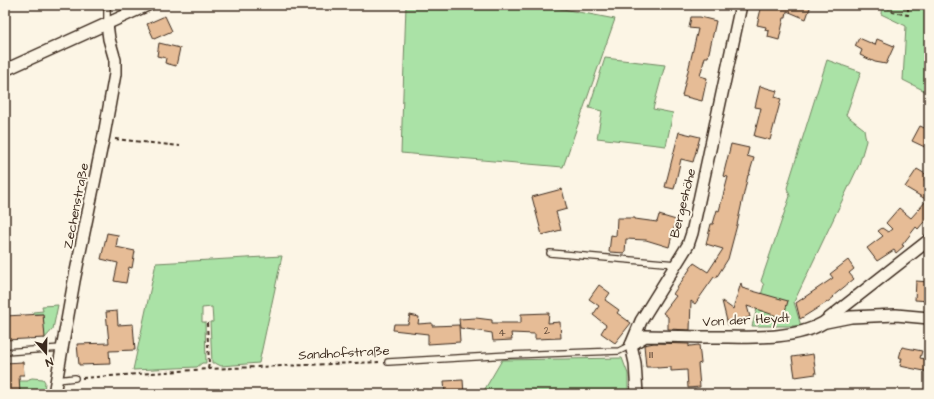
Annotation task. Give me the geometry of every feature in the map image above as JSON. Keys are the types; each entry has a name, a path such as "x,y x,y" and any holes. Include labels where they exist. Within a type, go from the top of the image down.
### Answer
{"street":[{"path":"5,70 148,5"},
{"name":"Bergeshöhe","path":"631,345 641,321 688,245 692,233 741,5"},
{"name":"Zechenstraße","path":"54,394 115,74 115,60 107,24"},
{"name":"Von der Heydt","path":"631,345 645,336 752,337 787,334 814,328 823,323 929,240"},
{"path":"823,323 851,317 896,315 929,318"},
{"path":"631,345 635,363 637,394"}],"lane":[{"path":"107,5 107,24"},
{"path":"550,253 676,264"},
{"name":"Sandhofstraße","path":"388,362 619,351 631,345"},
{"path":"5,352 62,348"},
{"path":"57,380 75,378"}],"path":[{"path":"889,5 889,8 893,12 908,15 908,8 910,5"},
{"path":"104,135 119,140 180,146"},
{"path":"207,323 210,363 208,369"},
{"name":"Sandhofstraße","path":"75,378 208,369 388,362"}],"green space":[{"path":"406,5 542,5 615,19 563,167 401,153"},
{"path":"882,5 929,5 929,93 903,80 906,26 881,14"},
{"path":"605,58 665,65 653,109 673,113 666,146 597,138 602,111 589,108"},
{"path":"827,60 861,72 846,115 864,129 866,141 859,165 794,302 801,326 752,326 764,285 761,281 790,196 787,188"},
{"path":"282,256 259,363 221,366 212,363 210,322 213,322 212,307 202,308 202,322 205,322 206,363 202,363 197,367 133,370 156,263"},
{"path":"58,305 53,329 44,339 43,314 33,314 33,312 43,311 42,306"},
{"path":"622,358 628,374 628,394 482,394 502,360"},
{"path":"32,378 43,379 45,382 44,394 20,394 19,381 28,381"}],"building":[{"path":"762,5 811,5 806,19 787,11 779,40 768,37 769,31 765,30 766,27 757,25"},
{"path":"165,16 172,31 154,39 147,24"},
{"path":"691,17 700,17 716,21 708,57 705,57 700,76 707,78 702,101 682,96 698,29 689,28"},
{"path":"859,38 875,45 877,39 894,46 886,64 875,62 860,55 862,50 855,46"},
{"path":"159,43 180,48 176,66 165,63 166,58 157,56"},
{"path":"760,86 777,91 775,97 781,99 770,140 754,136 761,108 755,107"},
{"path":"920,126 929,130 929,149 912,141"},
{"path":"679,132 700,137 693,162 681,159 674,189 665,187"},
{"path":"731,144 749,148 747,156 754,158 748,175 728,259 716,278 714,277 695,304 691,301 690,330 668,329 668,317 663,313 676,296 673,294 694,263 708,272 723,249 706,244 711,224 713,224 717,210 719,211 728,177 723,176"},
{"path":"917,169 927,175 924,180 929,183 929,216 918,229 916,227 902,245 904,246 896,253 894,250 877,261 867,248 883,236 878,231 882,228 888,232 892,229 886,223 899,208 911,218 927,200 905,187"},
{"path":"562,189 567,209 556,212 561,230 542,235 532,197"},
{"path":"659,215 676,220 669,247 646,240 626,239 625,253 609,252 611,235 616,236 617,218 635,218 657,222"},
{"path":"107,233 118,235 116,247 135,251 132,268 129,267 126,283 114,281 118,263 101,259"},
{"path":"848,260 854,269 849,273 854,279 829,301 800,319 796,303 833,278 830,274"},
{"path":"916,281 929,282 929,301 915,300"},
{"path":"741,283 742,288 788,301 783,318 747,306 750,317 743,319 744,321 728,325 722,301 733,309"},
{"path":"599,285 610,293 605,300 619,310 617,313 631,323 615,343 601,333 606,325 593,315 599,306 589,299"},
{"path":"117,311 118,325 133,324 135,350 109,351 110,364 79,365 77,344 109,343 106,312"},
{"path":"549,313 548,323 560,322 561,338 535,339 535,334 511,333 512,340 493,341 492,333 460,328 459,319 476,318 492,320 492,323 521,323 521,314"},
{"path":"43,314 45,338 5,340 5,316"},
{"path":"410,315 419,317 418,324 432,323 432,326 459,325 460,342 428,344 428,334 393,330 394,324 408,324"},
{"path":"654,343 689,344 689,347 699,345 701,363 698,364 700,387 688,388 687,370 671,371 671,367 646,367 644,345"},
{"path":"902,347 922,351 920,358 929,360 929,372 900,366 902,358 899,358"},
{"path":"813,354 816,374 795,377 792,357"},
{"path":"23,362 24,375 19,375 20,394 5,394 5,363"},
{"path":"463,380 464,394 445,394 444,381"}]}
